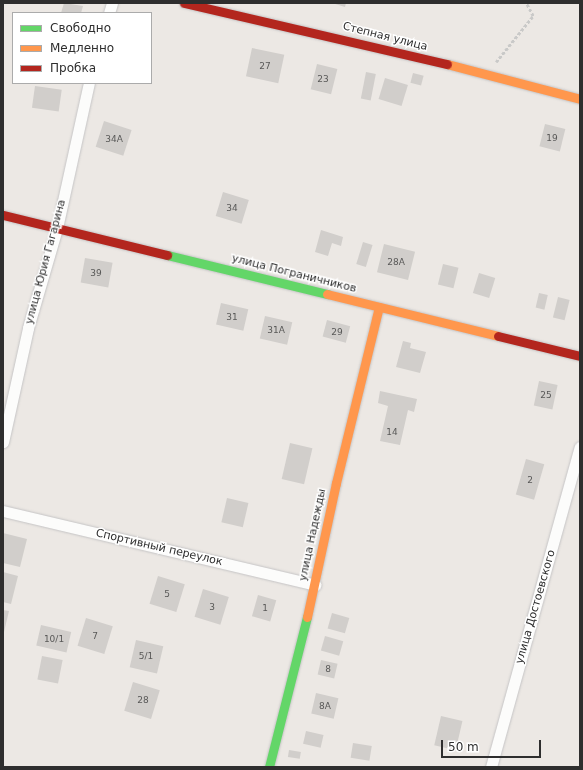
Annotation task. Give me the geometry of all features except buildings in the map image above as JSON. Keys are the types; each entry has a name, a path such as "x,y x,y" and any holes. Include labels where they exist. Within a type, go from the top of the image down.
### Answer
{"street":[{"name":"Степная улица","path":"184,3 487,74 580,99"},
{"name":"улица Юрия Гагарина","path":"3,442 28,328 57,228 89,84"},
{"name":"улица Пограничников","path":"3,215 580,356"},
{"name":"улица Надежды","path":"268,767 315,585 336,483 379,307"},
{"name":"улица Достоевского","path":"491,767 580,447"},
{"name":"Спортивный переулок","path":"3,511 315,585"}],"path":[{"path":"487,74 533,16 526,3"}],"traffic: fast":[{"path":"167,255 327,294"},
{"path":"269,767 307,617"}],"traffic: slow":[{"path":"447,64 580,99"},
{"path":"327,294 498,336"},
{"path":"307,617 336,483 379,307"}],"traffic: jam":[{"path":"184,3 447,64"},
{"path":"3,215 167,255"},
{"path":"498,336 580,356"}]}
